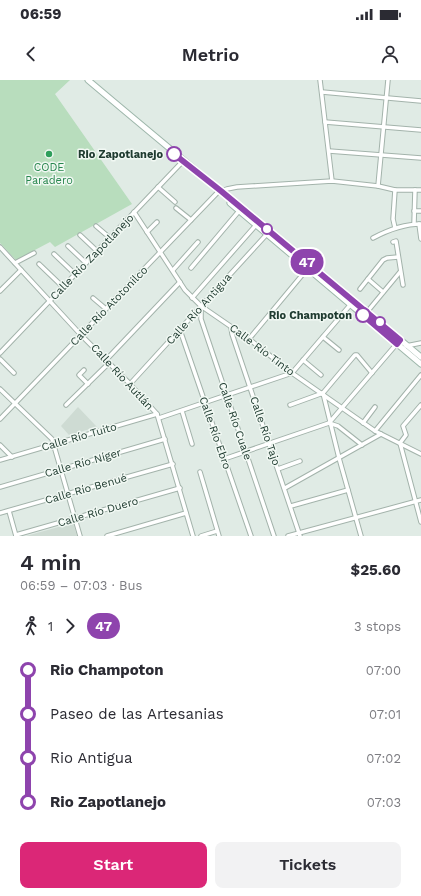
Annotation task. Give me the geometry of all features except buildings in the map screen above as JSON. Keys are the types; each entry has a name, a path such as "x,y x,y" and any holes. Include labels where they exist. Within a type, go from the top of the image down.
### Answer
{"main road":[{"path":"88,80 309,267 350,304 399,343 407,346 421,357"},
{"path":"220,191 256,225 367,312 421,364"}],"street":[{"path":"320,80 332,181"},
{"path":"378,186 388,80"},
{"path":"322,92 421,101"},
{"path":"325,122 421,130"},
{"path":"329,151 421,158"},
{"name":"Calle Río Zapotlanejo","path":"0,353 183,161"},
{"path":"220,191 237,187 332,181 378,186 395,190 421,190"},
{"path":"158,187 174,202"},
{"path":"395,190 393,219 395,228"},
{"path":"415,190 414,211 421,239"},
{"name":"Calle Río Atotonilco","path":"0,419 220,191"},
{"path":"176,208 191,220"},
{"path":"414,211 421,210"},
{"path":"191,268 240,211"},
{"name":"Calle Río Tinto","path":"134,212 180,282 192,298 201,306 249,339 292,373 323,393 375,431 421,454"},
{"path":"147,232 157,222"},
{"path":"373,238 395,228 418,224"},
{"path":"192,298 256,225"},
{"path":"96,226 110,238"},
{"name":"Calle Río Antigua","path":"130,384 267,234"},
{"path":"80,236 97,251"},
{"path":"393,242 396,241 402,285"},
{"path":"173,270 198,242"},
{"path":"68,246 86,263"},
{"name":"Calle Río Autlán","path":"0,248 81,335 130,384 158,416 193,536"},
{"path":"15,263 34,253"},
{"path":"54,254 75,274"},
{"path":"360,289 385,259 398,257"},
{"path":"40,264 63,287"},
{"path":"249,339 309,267"},
{"path":"0,291 21,270"},
{"path":"367,312 400,272"},
{"path":"368,279 383,292"},
{"path":"66,405 88,384 107,361 180,282"},
{"path":"93,298 106,309"},
{"path":"292,373 350,304"},
{"name":"Calle Río Cuale","path":"201,306 201,319 274,536"},
{"name":"Calle Río Tajo","path":"231,327 232,334 300,535"},
{"name":"Calle Río Ebro","path":"180,330 251,536"},
{"path":"323,336 339,350"},
{"path":"224,459 329,423 372,372 399,343"},
{"path":"407,346 421,343"},
{"path":"290,405 323,393 354,355 357,355 372,372"},
{"path":"0,359 14,373"},
{"path":"303,360 321,375"},
{"path":"84,370 79,375 88,384"},
{"name":"Calle Río Tuito","path":"0,460 182,410 292,373"},
{"path":"375,431 421,375"},
{"path":"0,389 52,439 80,536"},
{"path":"323,393 338,458 361,536"},
{"path":"421,405 403,426 406,435 400,443 421,522"},
{"path":"363,422 375,407"},
{"path":"182,410 192,444"},
{"path":"329,423 338,426 362,445"},
{"path":"285,488 381,434"},
{"name":"Calle Río Níger","path":"0,487 165,439"},
{"path":"0,445 12,457"},
{"path":"278,469 300,461"},
{"name":"Calle Río Benué","path":"0,513 173,464"},
{"path":"200,472 219,536"},
{"name":"Calle Río Duero","path":"16,535 180,488"},
{"path":"291,506 348,490"},
{"path":"288,536 300,535 421,500"},
{"path":"9,511 16,535"},
{"path":"107,536 186,513"},
{"path":"201,536 217,531"}],"shaded area":[{"path":"78,407 97,427 69,435 61,426"},
{"path":"73,523 77,536 26,536"}],"green space":[{"name":"CODE Paradero","path":"0,80 70,80 55,94 132,204 55,247 50,242 16,260 0,243"}],"bus line":[{"name":"47","path":"174,154 181,158 400,340 397,344 363,315"}],"place":[{"name":"CODE Paradero","path":"49,154"},
{"name":"Rio Zapotlanejo","path":"174,154"},
{"name":"Rio Champoton","path":"363,315"}]}
